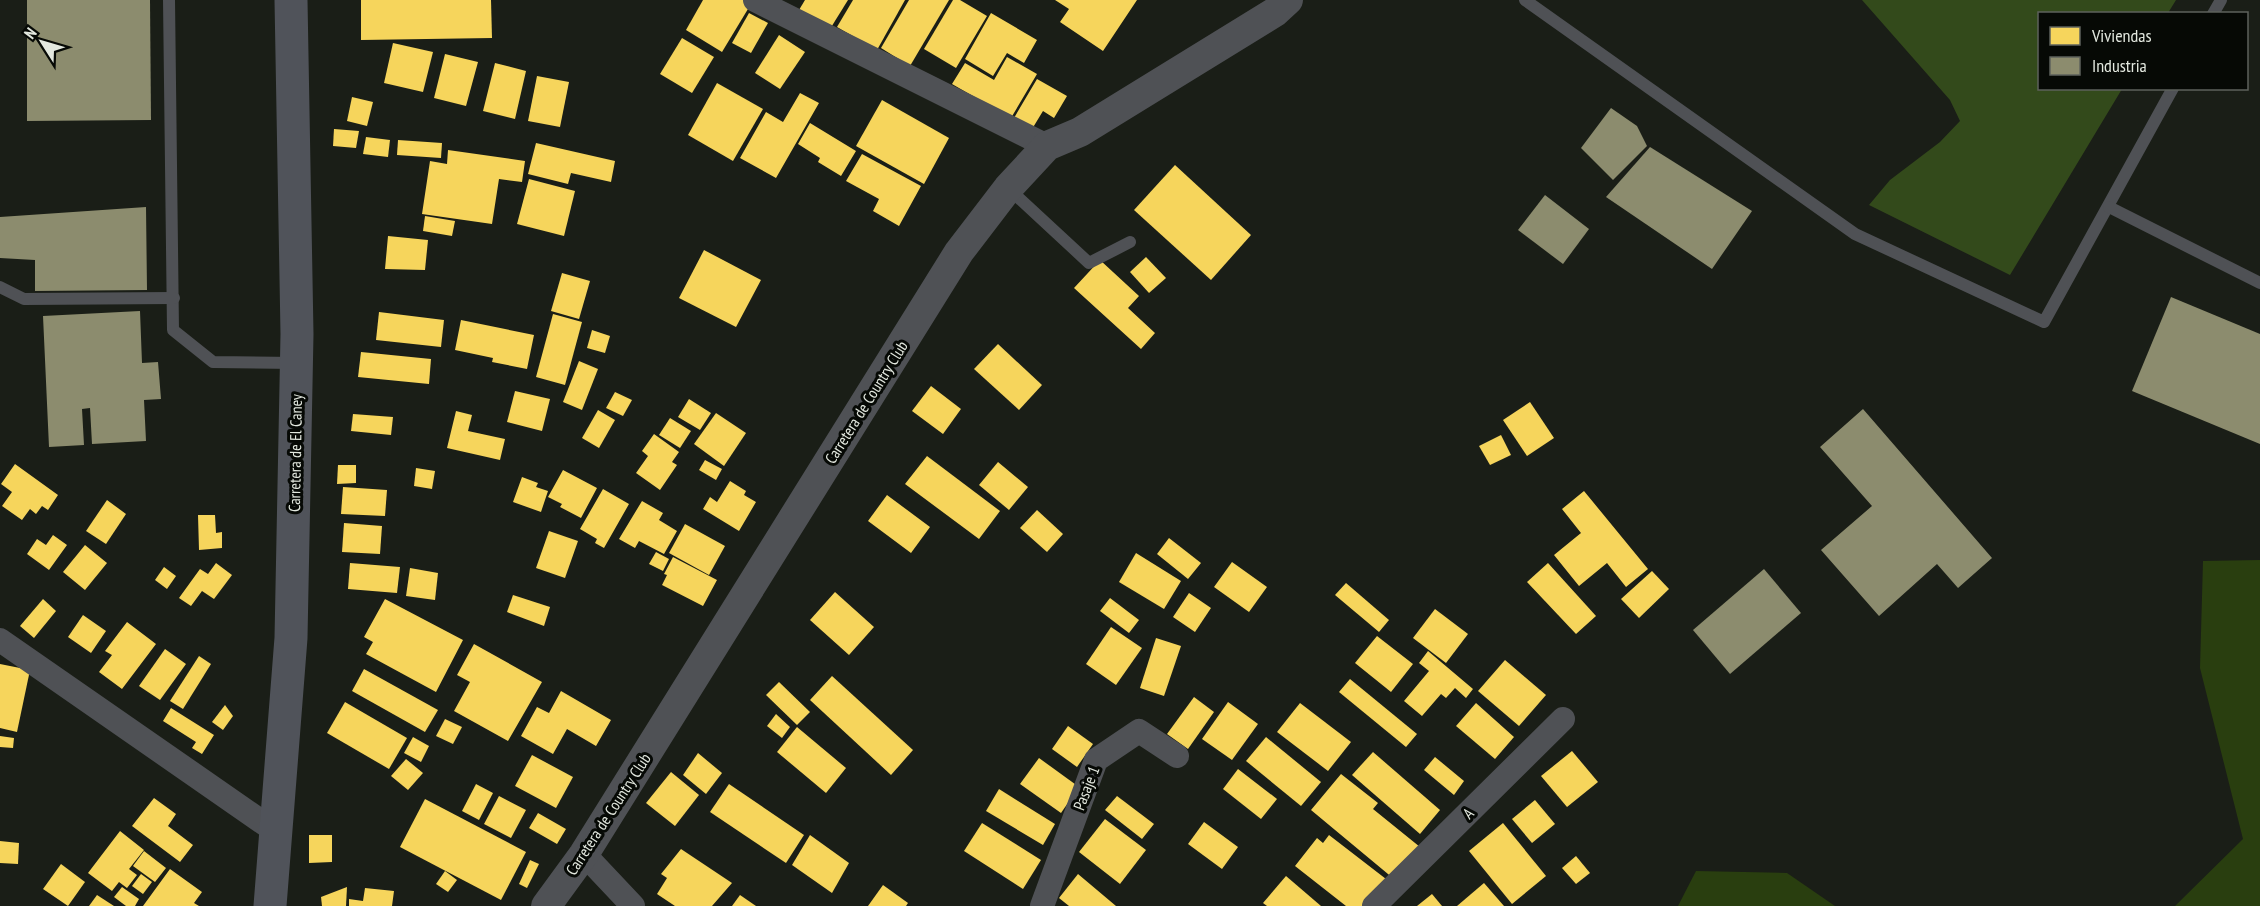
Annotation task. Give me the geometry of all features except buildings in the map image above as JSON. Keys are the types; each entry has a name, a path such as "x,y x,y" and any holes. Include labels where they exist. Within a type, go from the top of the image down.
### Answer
{"main road":[{"name":"Carretera de El Caney","path":"270,906 291,638 297,363 291,0"}],"street":[{"path":"755,0 1047,146"},
{"name":"Carretera de Country Club","path":"546,906 584,854 959,252 1008,188 1047,146 1080,132 1275,12 1288,0"},
{"path":"0,640 275,831"},
{"name":"A","path":"1374,906 1563,719"},
{"name":"Pasaje 1","path":"1042,906 1096,760 1139,731 1177,756"},
{"path":"584,854 633,906"}],"lane":[{"path":"169,0 173,330 213,362 297,363"},
{"path":"1525,0 1855,234 2044,322 2172,90"},
{"path":"1008,188 1089,263 1130,242"},
{"path":"2109,207 2260,283"},
{"path":"0,287 24,299 174,298"}],"green space":[{"path":"1862,0 2176,0 2169,12 2038,12 2038,90 2121,90 2010,275 1869,205 1890,180 1940,142 1960,121 1950,100"},
{"path":"2260,560 2260,906 2175,906 2243,839 2200,668 2203,561"},
{"path":"1696,871 1787,873 1835,906 1678,906"}]}
